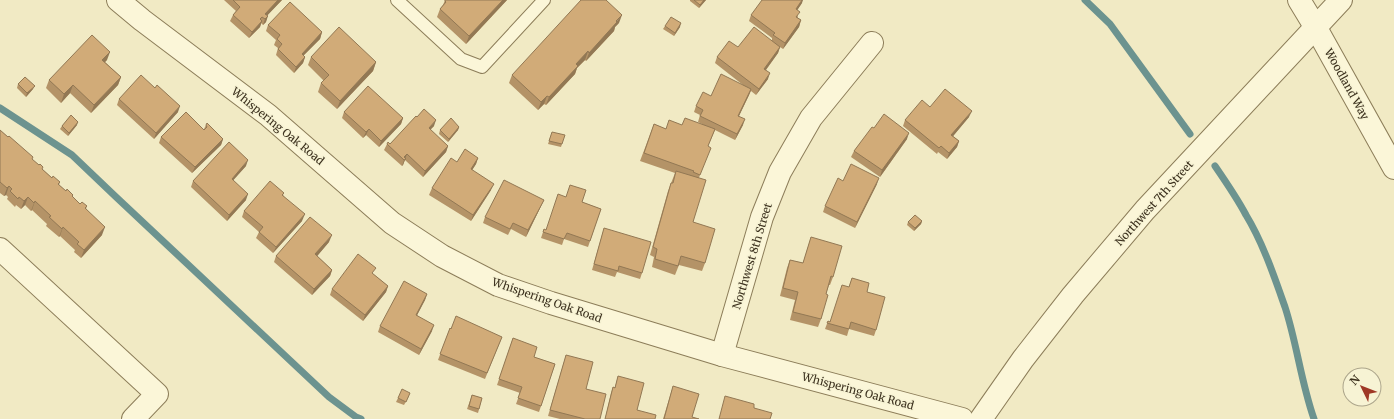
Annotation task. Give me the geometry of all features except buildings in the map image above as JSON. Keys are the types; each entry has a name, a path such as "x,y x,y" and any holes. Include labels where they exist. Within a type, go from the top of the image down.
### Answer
{"street":[{"name":"Whispering Oak Road","path":"118,0 142,20 268,115 392,223 442,256 498,285 551,303 722,354 962,419"},
{"name":"Woodland Way","path":"1299,0 1394,168"},
{"name":"Northwest 7th Street","path":"981,419 1023,359 1145,210 1341,0"},
{"name":"Northwest 8th Street","path":"722,354 762,217 780,172 811,118 872,43"},
{"path":"0,249 157,394 133,419"}],"lane":[{"path":"397,0 461,59 482,67 544,0"}],"waterway":[{"path":"1085,0 1110,24 1190,134"},
{"path":"0,108 72,155 329,397 361,419"},
{"path":"1215,166 1243,209 1268,260 1285,307 1314,419"}]}
